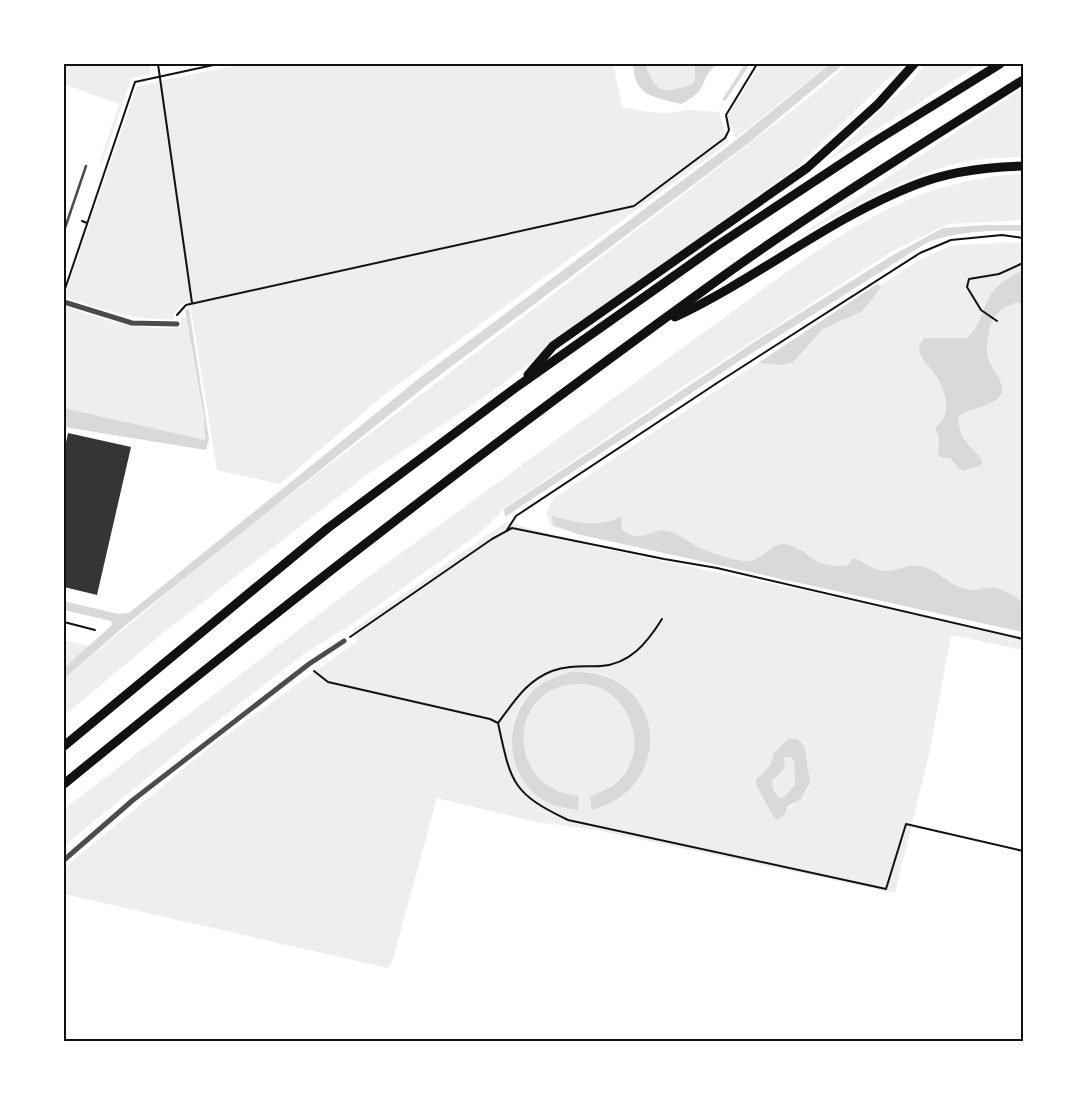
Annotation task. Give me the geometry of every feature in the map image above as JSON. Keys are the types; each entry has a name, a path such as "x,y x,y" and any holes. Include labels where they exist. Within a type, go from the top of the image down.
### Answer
{"highway":[{"path":"518,386 553,346 807,168 878,104 914,64"},
{"path":"64,746 328,528 518,386 715,247 874,142 1000,64"},
{"path":"64,784 349,554 507,434 709,286 887,166 1023,80"},
{"path":"659,324 715,298 857,211 916,184 956,173 1023,166"}],"street":[{"path":"64,302 132,322 177,324"},
{"path":"64,860 133,800 309,664 344,641"}],"lane":[{"path":"64,232 86,166"}],"path":[{"path":"158,64 192,303"},
{"path":"64,292 135,82 159,75 218,64"},
{"path":"177,324 179,310 186,304 634,206 725,138 729,130 726,115 758,64"},
{"path":"82,221 87,223"},
{"path":"507,530 516,516 717,383 920,254 951,240 1002,235 1023,238"},
{"path":"997,320 981,310 967,286 968,279 999,274 1023,262"},
{"path":"344,641 512,528 718,568 1023,639"},
{"path":"662,619 648,640 633,654 618,664 567,667 540,677 520,692 498,723 509,771 517,785 530,800 568,820 886,889 906,824 1023,851"},
{"path":"64,622 95,630"},
{"path":"309,664 322,680 328,682 490,719 498,723"}],"shaded area":[{"path":"64,64 150,64 151,73 131,79 102,164 100,163 101,158 119,104 64,84"},
{"path":"242,64 613,64 622,107 648,112 669,113 688,110 719,112 729,142 384,395 280,484 217,470 190,304 183,303 174,314 174,319 159,319 131,316 105,310 64,297 137,86"},
{"path":"633,64 645,64 657,86 667,90 691,85 695,80 695,64 717,64 707,75 696,94 681,104 655,97 642,89 634,75"},
{"path":"645,64 695,64 695,80 691,85 666,90 661,89 653,81"},
{"path":"745,64 750,64 725,101 722,100"},
{"path":"761,64 829,64 736,138 728,121 728,115"},
{"path":"830,64 844,64 750,142 428,384 127,624 64,679 64,668 112,625 111,621 64,610 64,601 118,614 129,613 422,376 731,144"},
{"path":"848,64 903,64 798,166 483,398 365,476 163,633 64,716 64,679 233,538 684,194 812,95"},
{"path":"925,64 980,64 826,162 912,81"},
{"path":"1023,88 1023,157 971,161 933,170 871,197 793,240"},
{"path":"1023,174 1023,220 948,224 891,252 688,383 507,506 477,535 349,626 305,653 197,737 64,846 64,809 364,580 806,258 867,220 906,201 949,186 974,180"},
{"path":"1023,225 1023,231 975,232 928,242 741,360 505,517 504,509 759,339 893,255 943,228"},
{"path":"1023,242 1023,632 552,527 546,513 554,498 758,363 761,364 919,260 953,245"},
{"path":"1023,270 1023,306 1018,302 1000,310 993,319 989,331 987,355 1000,380 1002,393 993,402 959,416 958,423 962,435 982,460 982,465 962,471 950,458 943,458 938,454 939,437 935,428 945,416 946,401 938,378 921,356 919,351 920,345 924,338 967,338 977,327 994,290 1004,281"},
{"path":"877,284 881,286 880,289 862,311 823,329 793,362 781,365 758,363"},
{"path":"64,306 107,320 135,326 181,327 180,318 186,317 207,438 205,440 64,408"},
{"path":"189,309 209,439 206,450 64,427 64,408 205,440 204,417 185,310"},
{"path":"552,515 586,523 604,522 620,517 622,519 621,529 628,534 640,536 656,531 668,531 703,549 724,557 745,561 755,560 775,546 784,544 799,549 826,565 848,565 854,558 872,568 883,571 909,566 925,567 960,587 971,590 996,588 1023,602 1023,632 577,534 553,525"},
{"path":"506,522 599,548 788,587 1023,639 1023,650 951,635 929,755 895,893 591,829 536,822 437,798 393,959 388,968 64,894 64,868 210,747 357,641 357,637 352,630","holes":["570,672 600,674 619,682 632,692 641,704 647,717 649,747 645,762 637,777 614,802 593,810 592,796 610,786 624,774 629,766 634,747 634,732 630,718 624,708 611,695 600,689 583,684 558,687 540,699 529,716 524,736 526,756 536,775 554,789 579,796 577,810 548,803 533,791 523,779 513,750 514,720 520,706 538,687","788,740 805,748 810,784 808,789 794,804 774,818 756,785 756,779 768,770 779,748"]},
{"path":"64,640 89,646 64,668"},
{"path":"570,672 603,676 627,689 643,708 650,731 648,756 638,779 619,798 592,810 590,797 617,782 630,764 633,753 633,731 630,720 625,710 610,694 586,684 557,688 539,700 528,717 524,737 527,757 537,775 554,789 579,796 578,810 548,803 535,794 524,782 517,768 513,753 512,737 515,722 521,707 530,694 543,683"},
{"path":"788,739 798,739 805,748 810,783 801,799 788,806 784,815 778,819 774,818 756,785 756,779 770,765 773,754","holes":["791,757 794,761 795,785 784,797 779,798 773,789 772,781 785,768 784,759"]},
{"path":"791,757 794,761 795,785 784,797 779,798 773,789 772,781 785,768 784,759"}],"building":[{"path":"68,433 131,447 97,595 64,587 64,452"}]}
